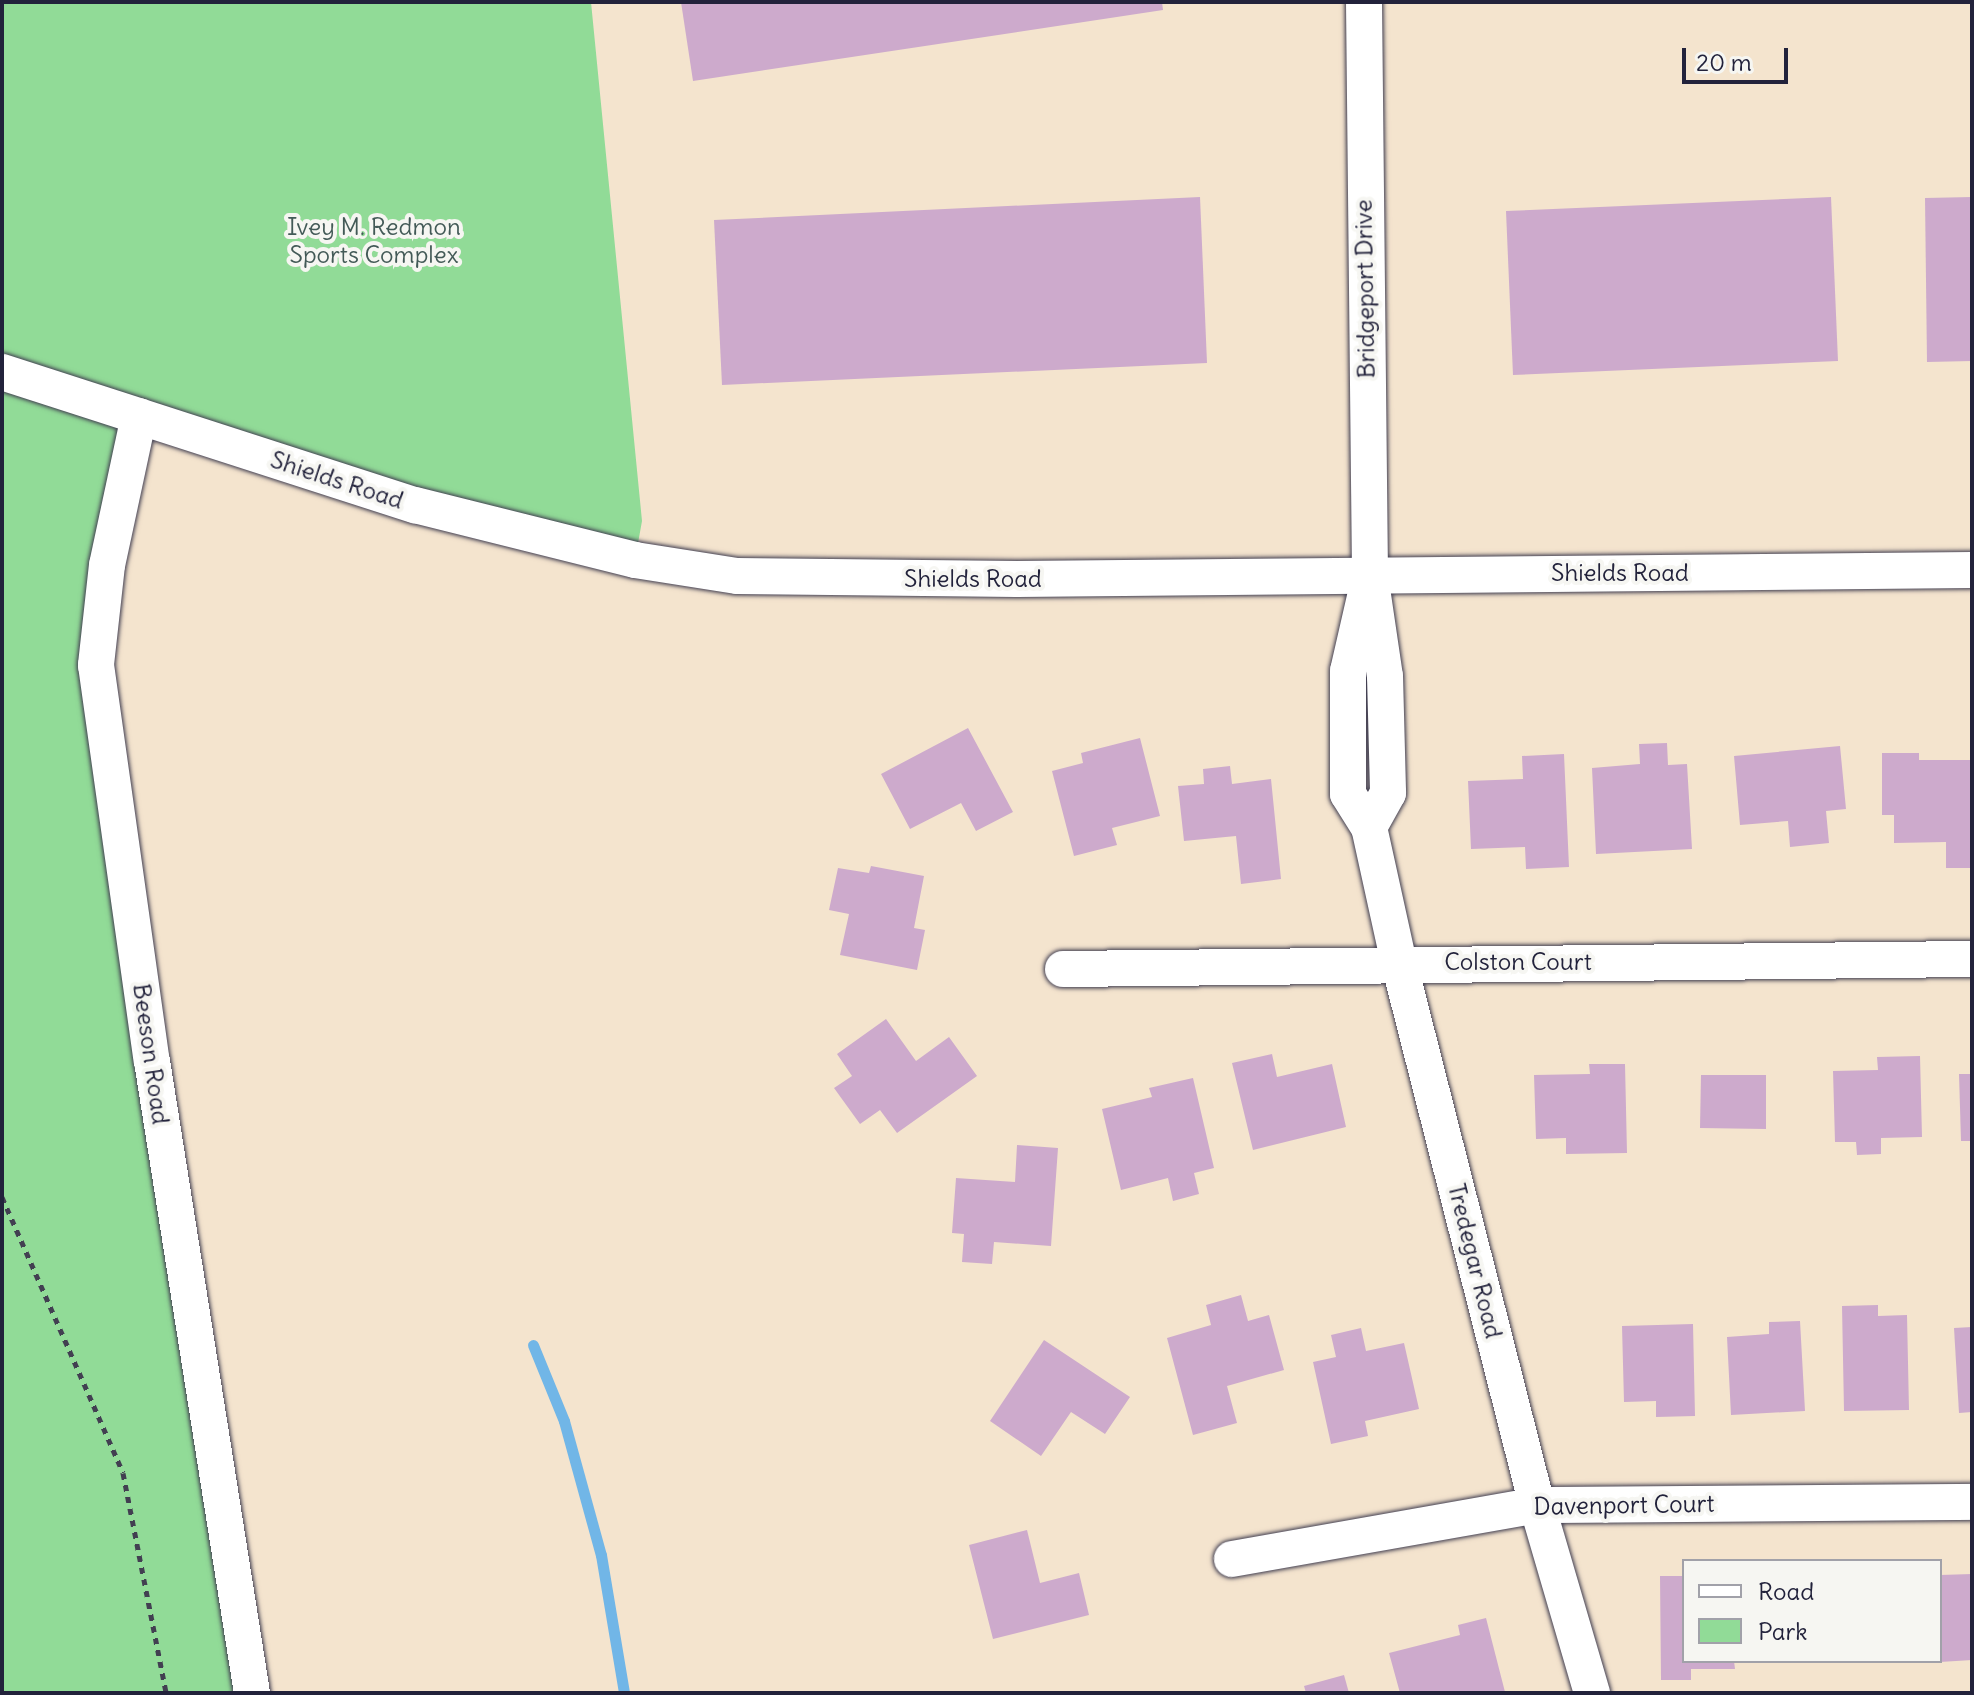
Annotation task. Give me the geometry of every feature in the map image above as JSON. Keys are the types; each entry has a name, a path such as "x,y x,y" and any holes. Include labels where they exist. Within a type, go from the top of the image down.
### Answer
{"street":[{"name":"Bridgeport Drive","path":"1364,2 1370,575"},
{"name":"Shields Road","path":"2,372 415,505 680,570 737,576 986,579 1972,570"},
{"name":"Beeson Road","path":"139,416 107,565 96,665 152,1061 252,1693"},
{"name":"Tredegar Road","path":"1370,575 1385,676 1388,793 1369,827 1399,963 1537,1505 1592,1693"},
{"name":"Colston Court","path":"1063,969 1972,959"},
{"name":"Davenport Court","path":"1232,1559 1537,1505 1972,1502"}],"path":[{"path":"2,1197 123,1473 166,1693"}],"green space":[{"name":"Ivey M. Redmon Sports Complex","path":"2,2 591,2 642,521 635,560 140,416 96,665 252,1693 2,1693"}],"building":[{"path":"681,2 1162,2 1163,10 693,81"},
{"path":"1200,197 1207,363 722,385 714,220"},
{"path":"1831,197 1838,361 1513,375 1506,211"},
{"path":"1972,197 1972,361 1927,362 1925,198"},
{"path":"968,728 1013,812 976,831 961,803 910,829 881,774"},
{"path":"1140,738 1160,816 1112,828 1117,845 1074,856 1052,771 1083,763 1081,753"},
{"path":"1667,743 1668,765 1687,764 1692,849 1596,854 1592,768 1640,764 1639,744"},
{"path":"1840,746 1846,809 1826,811 1829,843 1790,847 1788,821 1740,825 1734,756"},
{"path":"1882,753 1919,753 1919,760 1972,760 1972,868 1946,868 1946,842 1894,843 1894,815 1882,815"},
{"path":"1564,754 1569,867 1526,869 1525,847 1471,849 1468,781 1523,779 1522,756"},
{"path":"1230,766 1232,784 1271,779 1281,879 1241,884 1236,836 1184,841 1178,786 1204,784 1203,769"},
{"path":"871,866 924,876 914,928 925,930 917,970 840,955 849,914 829,910 838,868 869,873"},
{"path":"886,1019 916,1061 949,1037 977,1076 897,1133 880,1110 860,1124 834,1088 852,1076 837,1054"},
{"path":"1272,1054 1277,1077 1332,1064 1346,1127 1253,1150 1232,1063"},
{"path":"1920,1056 1922,1137 1881,1138 1881,1154 1857,1155 1856,1142 1835,1142 1833,1071 1878,1070 1877,1057"},
{"path":"1589,1064 1625,1064 1627,1153 1566,1154 1566,1138 1536,1139 1534,1075 1590,1074"},
{"path":"1959,1074 1972,1074 1972,1141 1961,1141"},
{"path":"1701,1075 1766,1075 1766,1129 1700,1128"},
{"path":"1193,1078 1214,1168 1194,1173 1199,1194 1173,1201 1168,1178 1121,1190 1102,1109 1152,1097 1149,1088"},
{"path":"1017,1145 1058,1148 1051,1246 994,1242 992,1264 962,1262 964,1234 952,1233 956,1178 1015,1182"},
{"path":"1241,1295 1248,1321 1269,1315 1284,1370 1227,1386 1237,1423 1193,1435 1167,1338 1211,1325 1206,1305"},
{"path":"1878,1305 1878,1316 1907,1315 1909,1410 1844,1411 1842,1306"},
{"path":"1800,1321 1805,1411 1731,1415 1727,1337 1769,1334 1769,1322"},
{"path":"1693,1324 1695,1416 1656,1417 1656,1401 1624,1402 1622,1326"},
{"path":"1972,1327 1972,1412 1959,1413 1954,1328"},
{"path":"1361,1328 1366,1351 1404,1343 1419,1409 1365,1421 1368,1436 1331,1444 1313,1362 1336,1357 1331,1335"},
{"path":"1044,1340 1130,1397 1105,1434 1071,1412 1041,1456 990,1421"},
{"path":"1027,1530 1040,1583 1079,1573 1089,1615 993,1639 969,1545"},
{"path":"1972,1574 1972,1660 1942,1662 1942,1575"},
{"path":"1660,1576 1682,1576 1682,1663 1734,1663 1735,1669 1691,1669 1691,1680 1661,1680"},
{"path":"1486,1618 1505,1692 1400,1693 1389,1653 1460,1635 1458,1625"},
{"path":"1344,1675 1349,1693 1306,1693 1304,1686"}],"waterway":[{"path":"533,1345 564,1421 601,1555 624,1693"}]}
